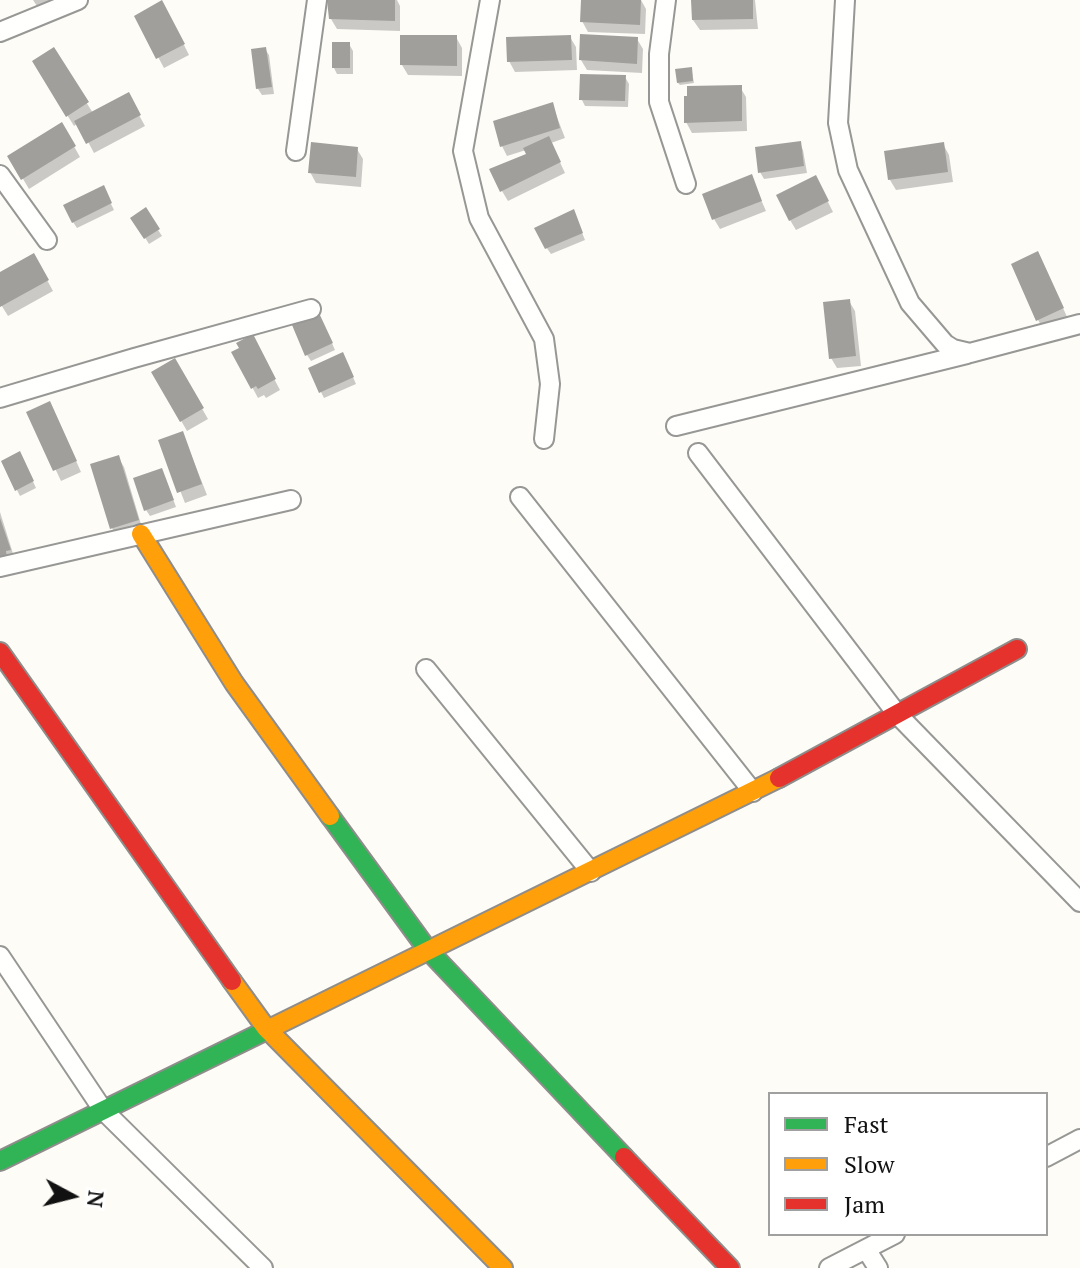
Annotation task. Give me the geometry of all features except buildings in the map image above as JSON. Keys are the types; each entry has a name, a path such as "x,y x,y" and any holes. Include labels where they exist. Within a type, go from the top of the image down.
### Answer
{"street":[{"path":"0,32 78,0"},
{"path":"296,151 317,0"},
{"path":"490,0 463,151 479,218 544,339 550,384 544,439"},
{"path":"666,0 659,54 659,102 686,184"},
{"path":"845,0 838,123 848,170 910,303 945,344 970,353"},
{"path":"0,175 47,240"},
{"path":"0,398 311,309"},
{"path":"676,426 1080,324"},
{"path":"698,453 897,714 1080,902"},
{"path":"520,497 753,792"},
{"path":"0,567 291,500"},
{"path":"141,534 234,683 427,949 730,1268"},
{"path":"0,1161 427,949 753,792 1017,649"},
{"path":"0,652 266,1028 503,1268"},
{"path":"426,669 591,872"},
{"path":"0,956 103,1110 263,1268"},
{"path":"1048,1156 1080,1139"},
{"path":"829,1268 891,1236"},
{"path":"866,1249 878,1268"}],"traffic: fast":[{"path":"330,816 427,949 624,1157"},
{"path":"0,1161 271,1028"}],"traffic: slow":[{"path":"141,534 234,683 330,816"},
{"path":"271,1028 779,778"},
{"path":"232,981 266,1028 503,1268"}],"traffic: jam":[{"path":"779,778 1017,649"},
{"path":"0,652 232,981"},
{"path":"624,1157 730,1268"}]}
